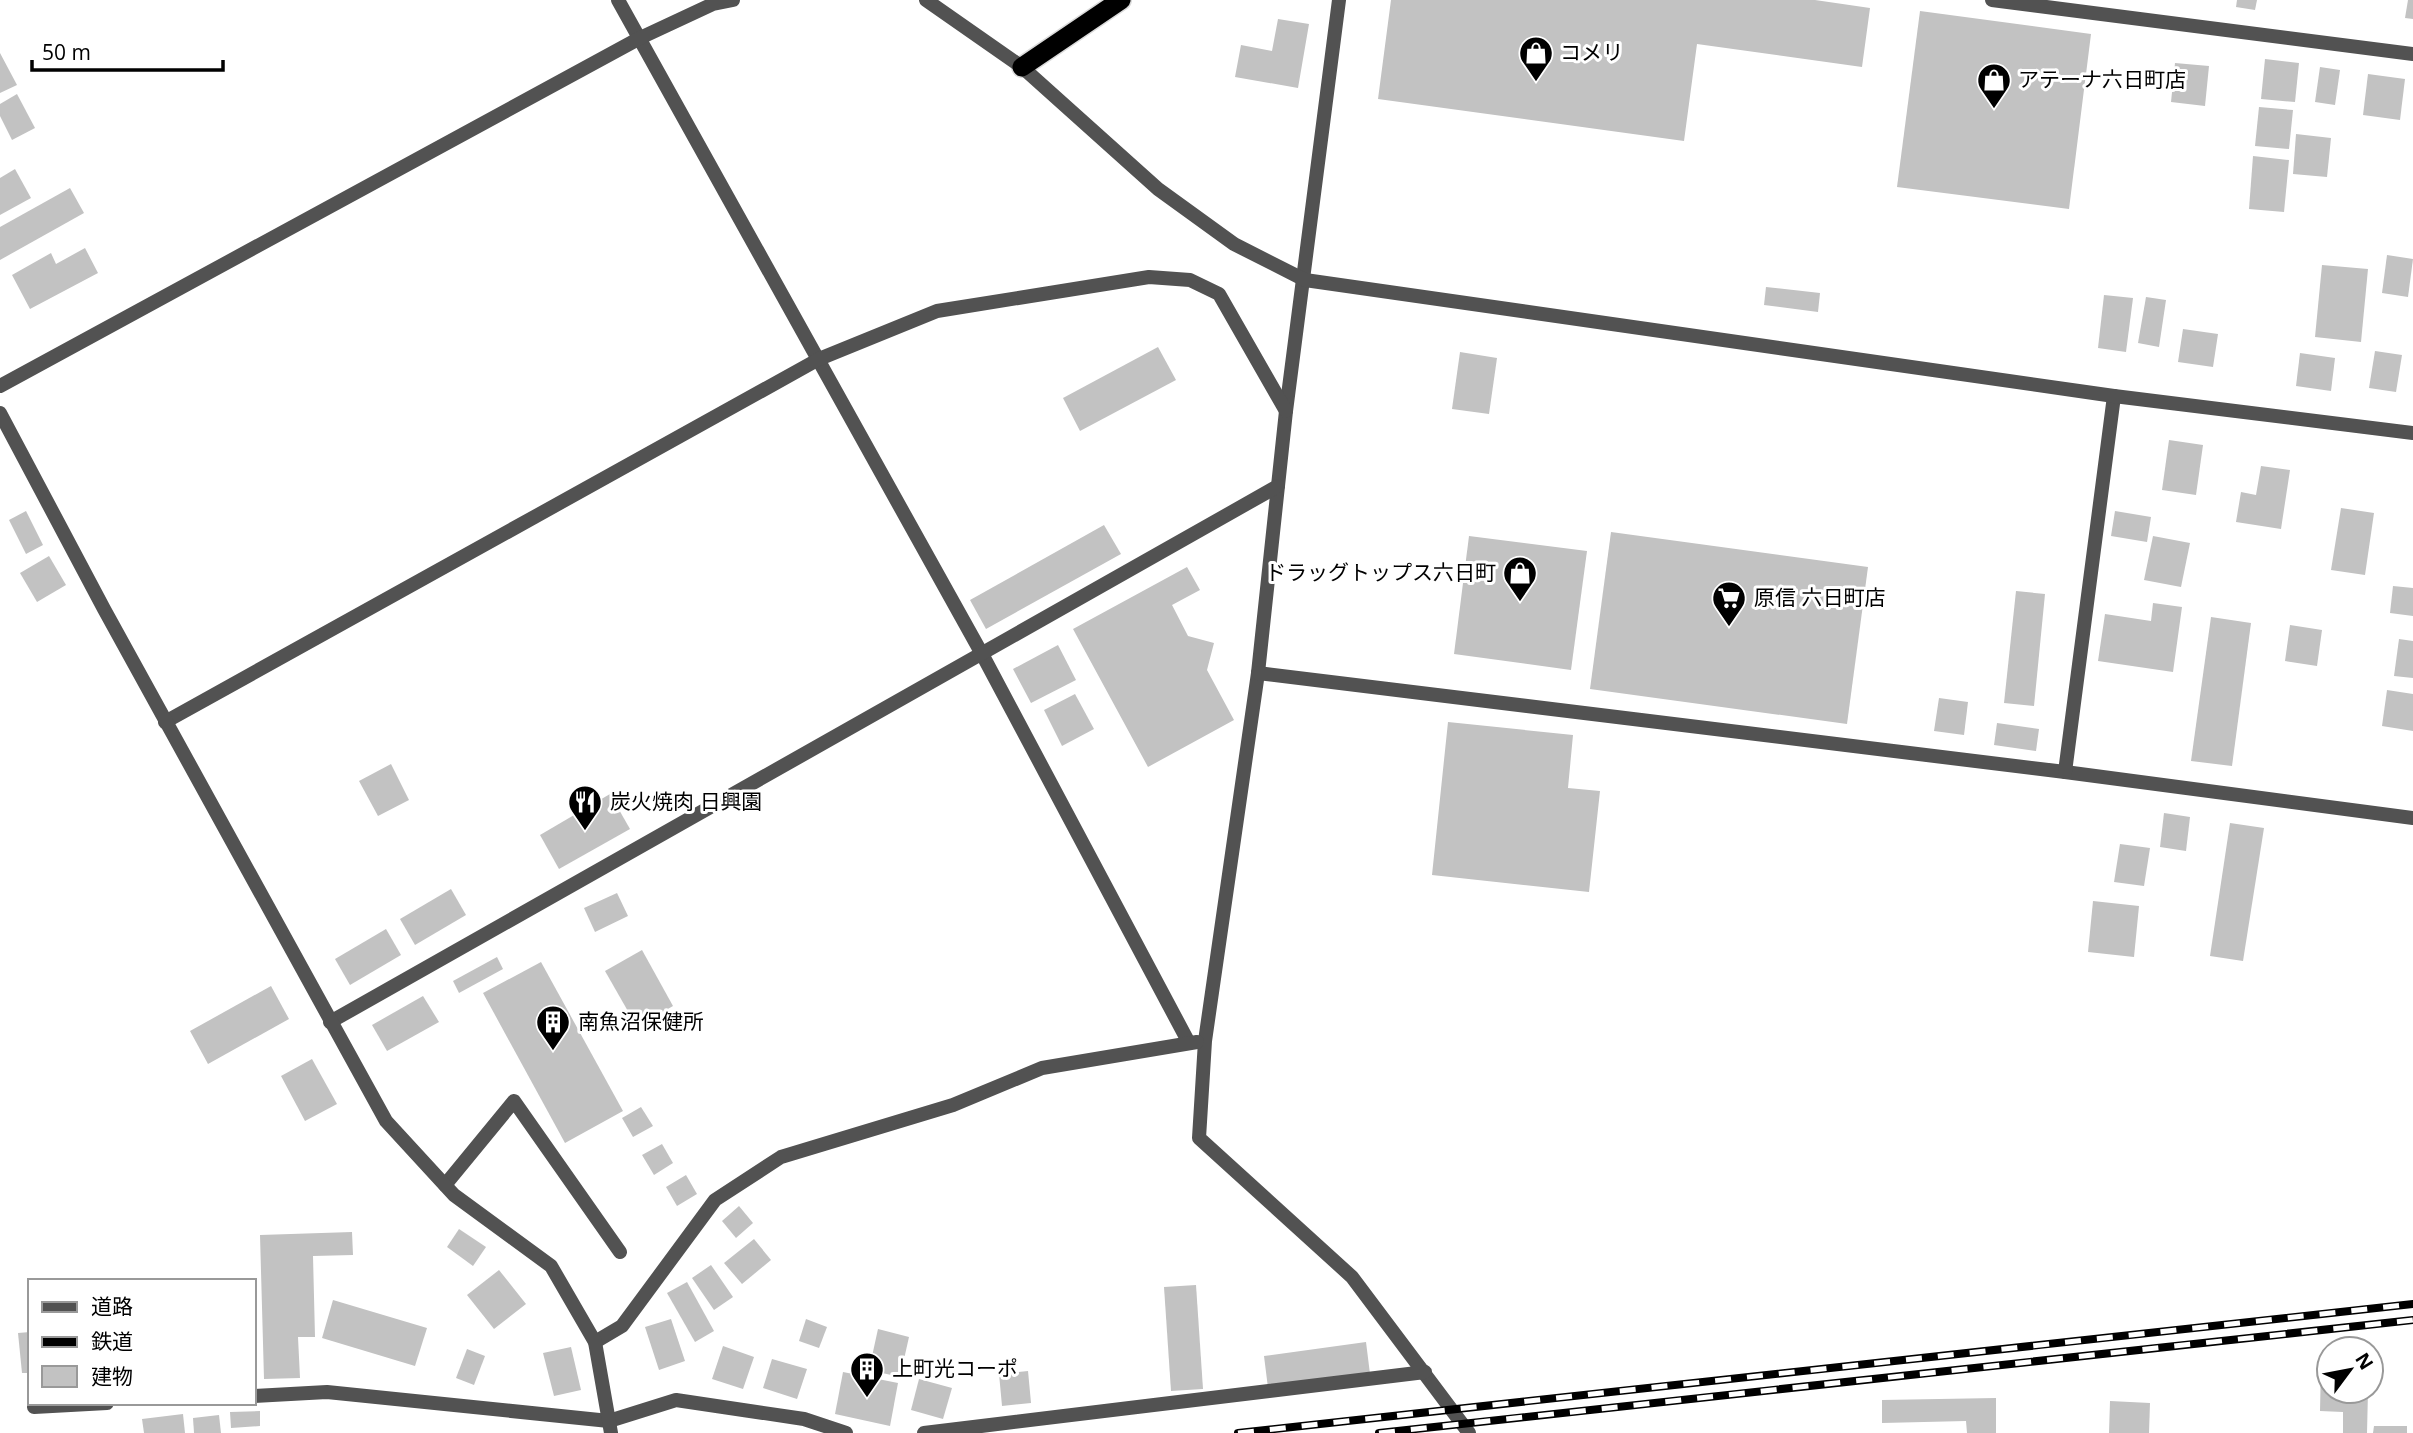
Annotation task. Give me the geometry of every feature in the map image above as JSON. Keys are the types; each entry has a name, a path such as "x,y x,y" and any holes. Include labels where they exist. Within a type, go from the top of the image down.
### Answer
{"highway":[{"path":"1022,67 1121,0"}],"street":[{"path":"618,0 982,654 1189,1043"},
{"path":"0,386 640,38 713,4 733,0"},
{"path":"926,0 1022,67 1158,190 1234,244 1305,280 2113,396 2413,433"},
{"path":"1339,0 1286,411 1258,673 1205,1041 1199,1138 1352,1278 1469,1433"},
{"path":"1993,0 2413,54"},
{"path":"165,722 818,359 937,311 1149,276 1191,279 1219,294 1286,411"},
{"path":"2065,772 2113,396"},
{"path":"0,413 165,722 386,1121 454,1195 551,1266 595,1342 610,1427"},
{"path":"330,1022 851,724 982,654 1278,486"},
{"path":"1258,673 2065,772 2413,818"},
{"path":"595,1342 622,1326 715,1200 781,1157 953,1105 1042,1068 1205,1041"},
{"path":"445,1185 514,1101 620,1252"},
{"path":"924,1433 1425,1372"},
{"path":"256,1396 327,1392 610,1427 676,1400 804,1419 846,1433"},
{"path":"34,1407 70,1405"}],"building":[{"name":"コメリ","path":"1391,0 1815,0 1870,8 1862,67 1697,44 1684,141 1378,99"},
{"path":"2237,0 2257,0 2255,10 2236,7"},
{"path":"2408,0 2413,0 2413,19 2405,18"},
{"name":"アテーナ六日町店","path":"1920,11 2091,34 2069,209 1897,187"},
{"path":"1278,19 1309,24 1298,88 1235,77 1241,45 1272,51"},
{"path":"0,53 17,85 0,93"},
{"path":"2265,59 2299,63 2295,102 2261,99"},
{"path":"2175,63 2209,66 2205,106 2171,102"},
{"path":"2320,67 2340,70 2335,105 2315,102"},
{"path":"2368,74 2405,79 2400,120 2363,115"},
{"path":"17,94 35,128 12,140 0,116 0,104"},
{"path":"2259,107 2293,110 2289,149 2255,146"},
{"path":"2296,134 2331,138 2327,177 2293,174"},
{"path":"2253,156 2289,160 2284,212 2249,209"},
{"path":"15,169 31,198 0,215 0,178"},
{"path":"70,188 84,213 0,260 0,227"},
{"path":"85,248 98,273 30,309 12,275 51,253 56,264"},
{"path":"2387,255 2413,259 2408,297 2382,293"},
{"path":"2322,265 2368,269 2361,342 2315,337"},
{"path":"1766,287 1820,293 1818,312 1764,305"},
{"path":"2104,295 2133,298 2126,352 2098,348"},
{"path":"2146,297 2166,300 2159,347 2138,343"},
{"path":"2183,329 2218,334 2213,367 2178,362"},
{"path":"1158,347 1176,380 1080,431 1063,398"},
{"path":"2375,351 2402,355 2396,392 2369,388"},
{"path":"1460,352 1497,358 1489,414 1452,409"},
{"path":"2300,353 2335,358 2331,391 2296,386"},
{"path":"2169,440 2203,445 2196,495 2162,490"},
{"path":"2261,466 2290,470 2281,529 2236,522 2241,492 2256,495"},
{"path":"2341,508 2374,513 2365,575 2331,570"},
{"path":"26,511 43,545 26,554 9,520"},
{"path":"2115,511 2151,517 2147,542 2111,536"},
{"path":"1104,525 1121,554 986,629 970,600"},
{"name":"原信 六日町店","path":"1611,532 1868,567 1847,724 1590,689"},
{"name":"ドラッグトップス六日町","path":"1469,536 1587,551 1571,670 1454,654"},
{"path":"2153,536 2190,543 2181,587 2144,580"},
{"path":"49,556 66,585 37,602 20,573"},
{"path":"1187,567 1200,590 1172,605 1188,636 1214,643 1207,670 1234,720 1148,767 1073,629"},
{"path":"2393,586 2413,588 2413,616 2390,613"},
{"path":"2016,591 2045,594 2034,706 2004,703"},
{"path":"2153,603 2182,607 2173,672 2098,661 2105,614 2151,621"},
{"path":"2211,617 2251,623 2232,766 2191,761"},
{"path":"2290,625 2322,630 2317,666 2285,661"},
{"path":"2399,639 2413,641 2413,678 2394,676"},
{"path":"1058,645 1076,680 1031,703 1013,669"},
{"path":"2387,690 2413,694 2413,731 2382,726"},
{"path":"1075,694 1094,729 1062,746 1044,710"},
{"path":"1939,698 1968,702 1964,735 1934,731"},
{"path":"1448,722 1573,735 1568,788 1600,791 1589,892 1432,875"},
{"path":"1997,723 2039,729 2036,751 1994,745"},
{"path":"391,764 409,800 378,816 359,781"},
{"name":"炭火焼肉 日興園","path":"610,794 630,829 559,869 540,835"},
{"path":"2164,813 2190,817 2186,851 2160,847"},
{"path":"2230,823 2264,828 2243,961 2210,956"},
{"path":"2120,844 2150,848 2144,886 2114,882"},
{"path":"451,889 466,915 415,945 400,919"},
{"path":"617,893 628,916 595,932 584,908"},
{"path":"2093,901 2139,906 2134,957 2088,952"},
{"path":"386,929 401,955 350,985 335,959"},
{"path":"642,950 673,1006 637,1027 605,971"},
{"path":"497,957 503,969 459,993 453,981"},
{"name":"南魚沼保健所","path":"541,962 623,1111 565,1143 483,993"},
{"path":"271,986 289,1019 208,1064 190,1031"},
{"path":"423,996 439,1022 387,1051 372,1025"},
{"path":"312,1059 337,1104 305,1121 281,1076"},
{"path":"641,1107 653,1126 633,1137 622,1118"},
{"path":"662,1144 673,1163 654,1175 642,1155"},
{"path":"686,1175 697,1194 677,1206 666,1187"},
{"path":"739,1206 753,1223 736,1238 722,1221"},
{"path":"459,1229 486,1247 473,1266 447,1247"},
{"path":"352,1232 353,1255 313,1256 315,1337 298,1337 300,1378 264,1379 260,1235"},
{"path":"754,1239 771,1260 742,1284 724,1263"},
{"path":"711,1265 733,1297 714,1310 692,1278"},
{"path":"499,1270 526,1304 494,1329 467,1295"},
{"path":"687,1282 714,1331 695,1342 667,1293"},
{"path":"1196,1285 1203,1389 1171,1391 1164,1287"},
{"path":"333,1300 427,1328 415,1366 322,1338"},
{"path":"671,1319 685,1361 659,1370 645,1327"},
{"path":"806,1319 827,1327 819,1348 799,1341"},
{"path":"878,1329 909,1337 900,1377 869,1370"},
{"path":"28,1332 28,1373 22,1373 18,1333"},
{"path":"1366,1342 1370,1374 1268,1388 1264,1356"},
{"path":"723,1346 754,1357 743,1389 712,1379"},
{"path":"571,1347 581,1390 554,1396 543,1353"},
{"path":"467,1349 485,1356 474,1385 456,1378"},
{"path":"772,1359 807,1369 797,1399 763,1388"},
{"path":"1028,1371 1031,1403 1002,1406 999,1374"},
{"name":"上町光コーポ","path":"843,1372 898,1383 890,1426 835,1414"},
{"path":"919,1379 952,1388 943,1419 911,1410"},
{"path":"1996,1398 1996,1433 1967,1433 1966,1421 1882,1423 1882,1400"},
{"path":"2110,1401 2150,1403 2149,1433 2109,1433"},
{"path":"2320,1405 2368,1405 2367,1433 2343,1433 2343,1412 2320,1411"},
{"path":"260,1411 260,1426 231,1428 230,1412"},
{"path":"183,1414 185,1433 144,1433 142,1419"},
{"path":"219,1415 221,1433 194,1433 193,1418"},
{"path":"2374,1426 2407,1426 2407,1433 2373,1433"}],"railway":[{"path":"1238,1433 2413,1304"},
{"path":"1379,1433 2413,1320"}],"place":[{"name":"コメリ","path":"1536,83"},
{"name":"アテーナ六日町店","path":"1994,110"},
{"name":"ドラッグトップス六日町","path":"1520,603"},
{"name":"原信 六日町店","path":"1729,628"},
{"name":"炭火焼肉 日興園","path":"585,832"},
{"name":"南魚沼保健所","path":"553,1052"},
{"name":"上町光コーポ","path":"867,1399"}]}
